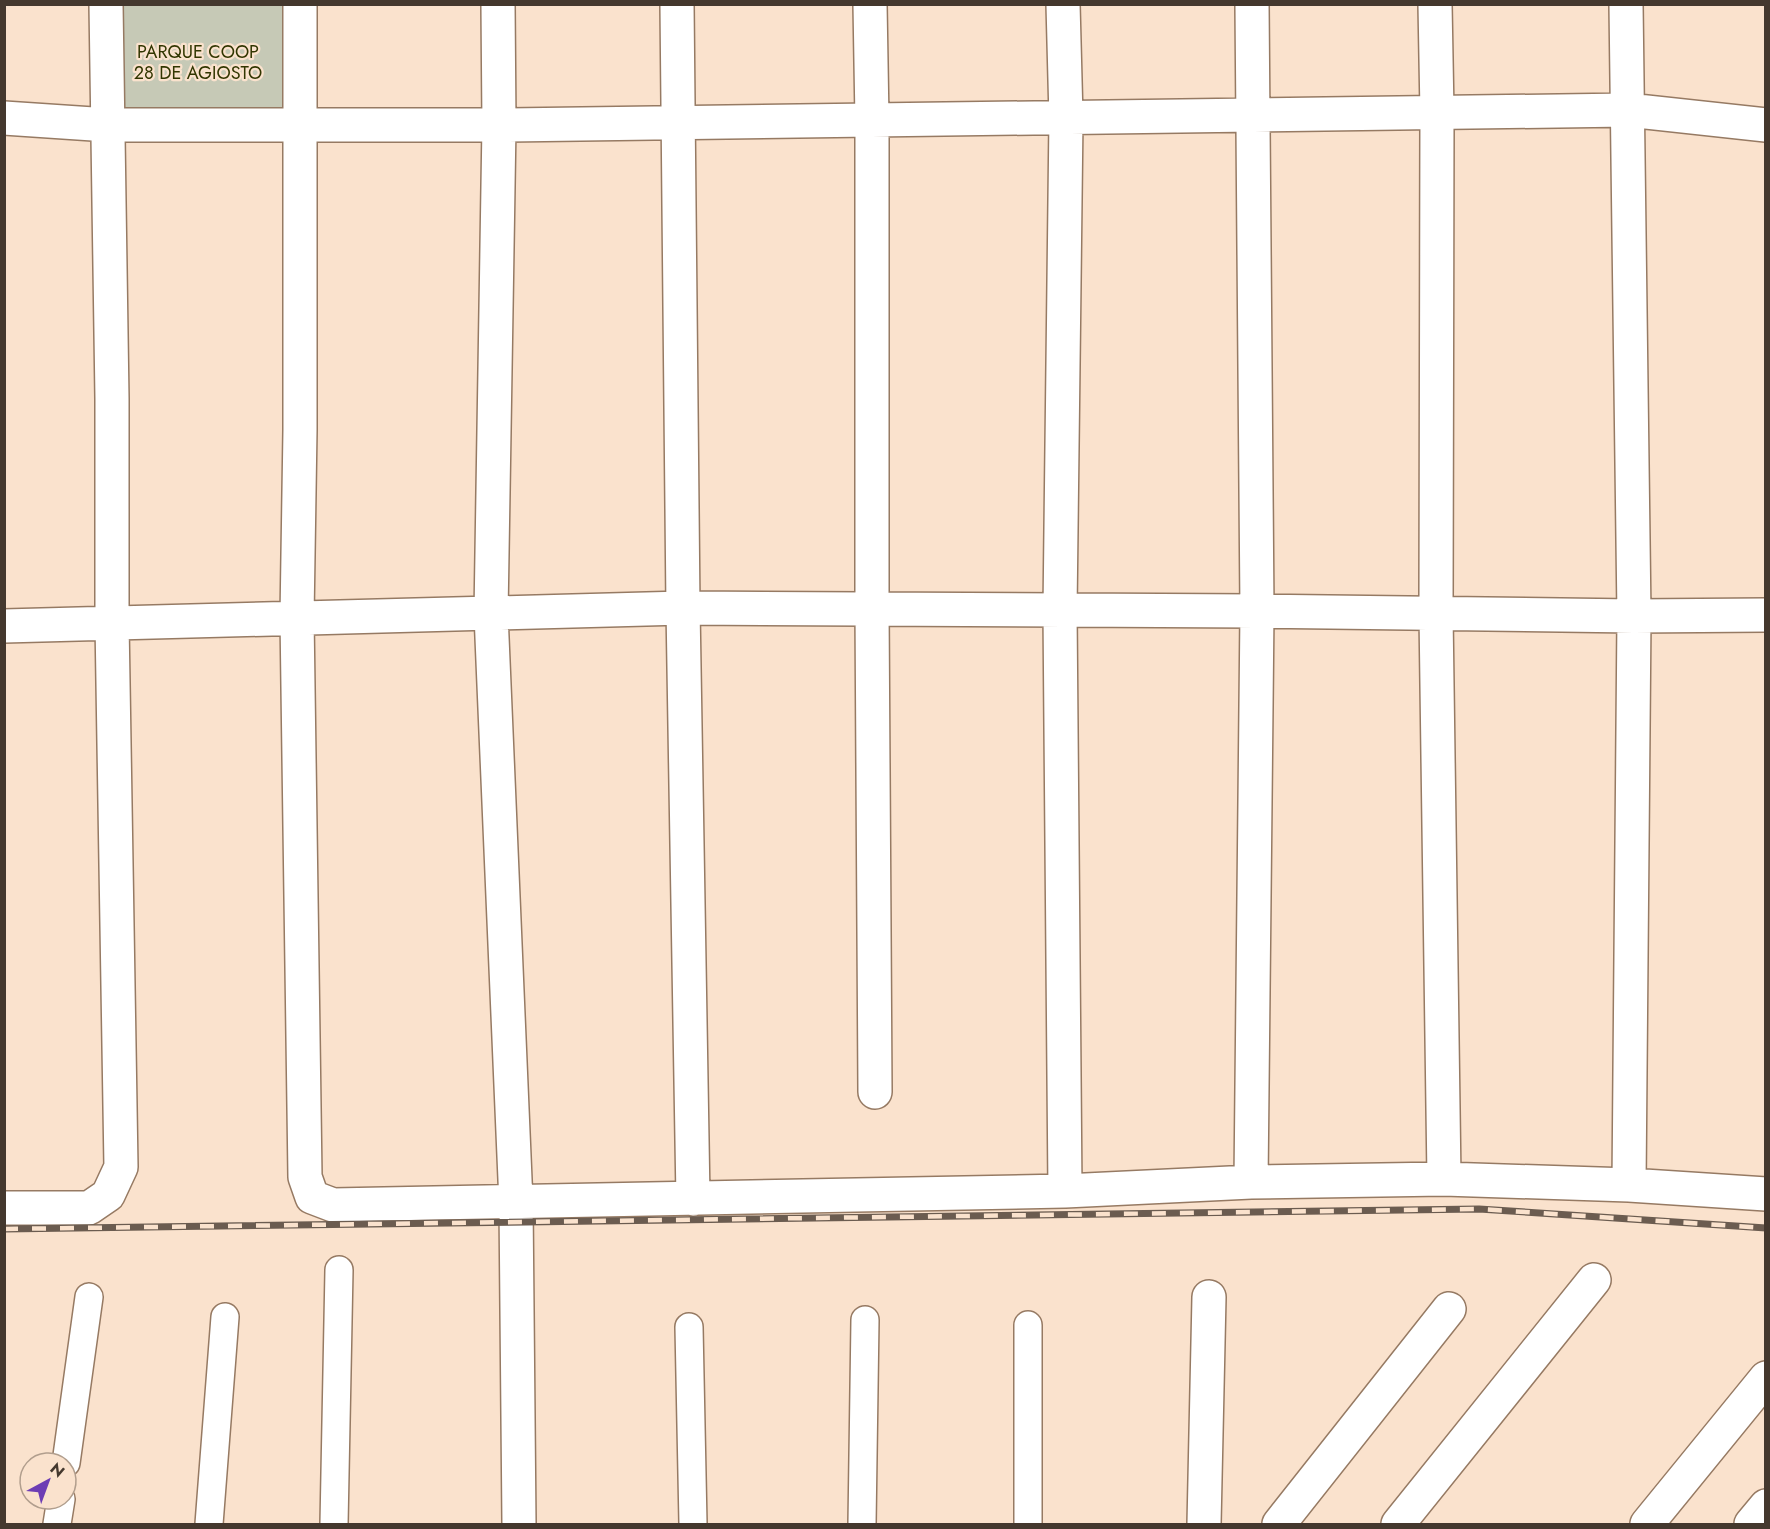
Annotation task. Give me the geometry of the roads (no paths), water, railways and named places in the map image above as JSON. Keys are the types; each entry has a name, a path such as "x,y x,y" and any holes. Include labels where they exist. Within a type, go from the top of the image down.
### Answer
{"street":[{"path":"4,1208 89,1208 108,1195 122,1167 112,622 112,399 106,4"},
{"path":"300,4 300,430 297,617 305,1177 312,1197 333,1205 516,1203 1065,1191 1251,1182 1444,1179 1629,1185 1766,1194"},
{"path":"498,4 499,126 491,614 516,1203 519,1524"},
{"path":"677,4 683,608 693,1199"},
{"path":"870,4 874,1092"},
{"path":"1064,4 1066,118 1060,611 1065,1191"},
{"path":"1251,1182 1257,610 1252,4"},
{"path":"1435,4 1437,113 1436,614 1444,1179"},
{"path":"1626,4 1634,616 1629,1185"},
{"path":"4,118 108,125 499,126 1628,110 1766,125"},
{"path":"4,626 683,608 1257,610 1634,616 1766,615"},
{"path":"334,1524 339,1270"},
{"path":"1398,1524 1594,1280"},
{"path":"68,1451 89,1297"},
{"path":"1204,1524 1209,1297"},
{"path":"1279,1524 1449,1309"},
{"path":"209,1524 225,1317"},
{"path":"862,1524 865,1320"},
{"path":"1028,1325 1028,1524"},
{"path":"689,1327 693,1524"},
{"path":"1647,1524 1766,1378"},
{"path":"1751,1524 1766,1506"}],"railway":[{"path":"4,1229 1479,1209 1766,1228"}],"park label":[{"name":"PARQUE COOP 28 DE AGIOSTO","path":"198,62"}]}
